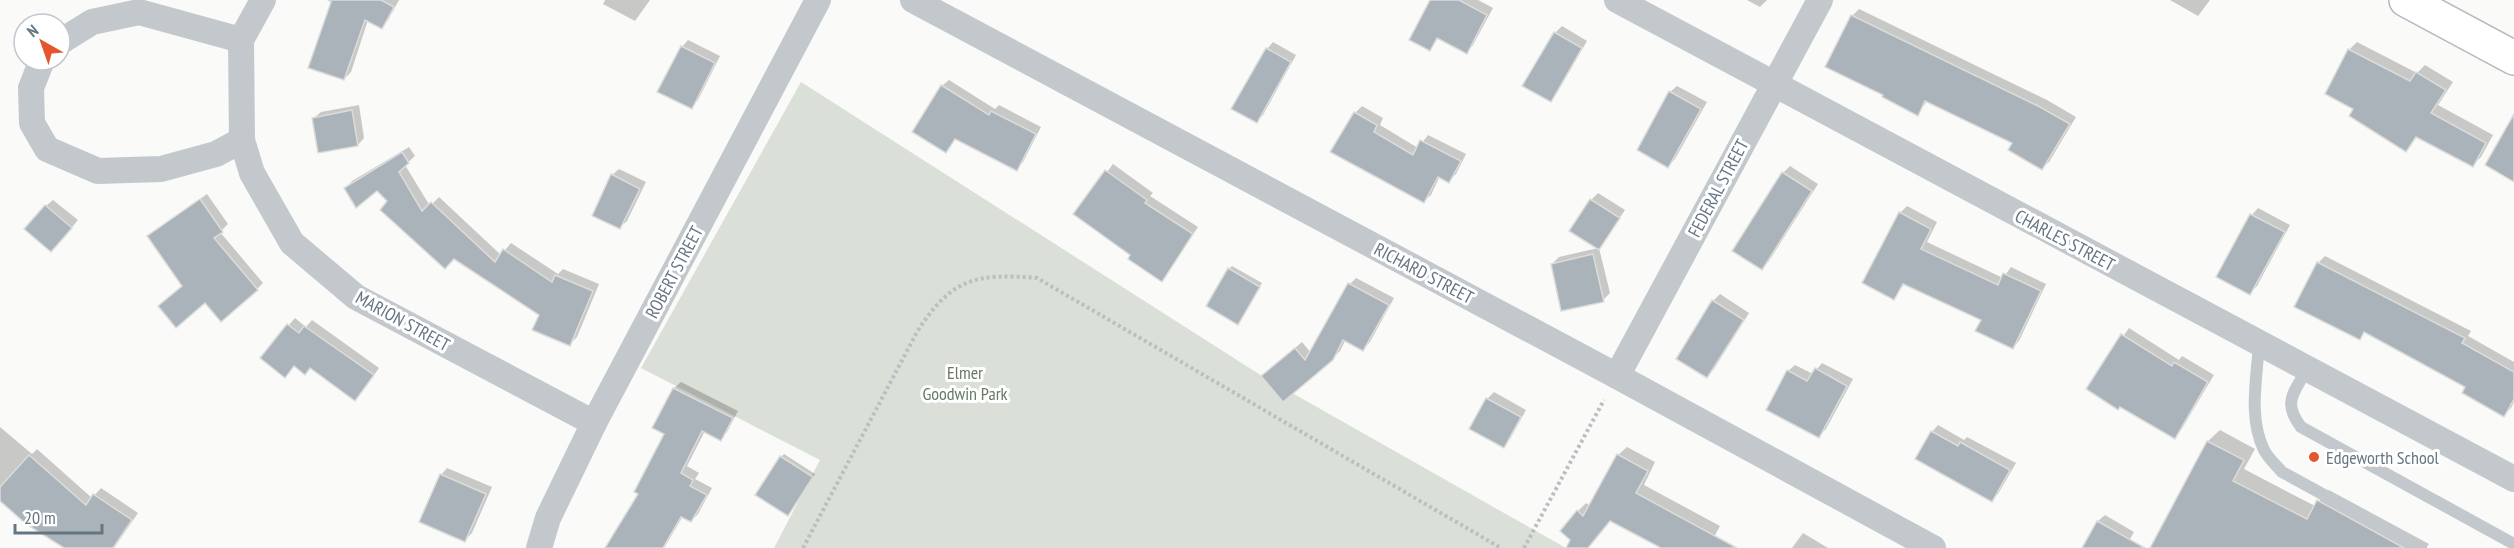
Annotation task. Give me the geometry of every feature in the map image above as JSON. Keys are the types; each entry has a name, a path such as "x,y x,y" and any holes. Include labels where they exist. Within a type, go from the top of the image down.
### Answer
{"street":[{"name":"MARION STREET","path":"262,0 240,40 242,140 252,173 292,243 356,297 594,423"},
{"name":"ROBERT STREET","path":"539,548 548,518 594,423 818,0"},
{"name":"RICHARD STREET","path":"913,0 1617,376 1933,548"},
{"name":"CHARLES STREET","path":"1617,0 2514,479"},
{"name":"FEDERAL STREET","path":"1617,376 1820,0"},
{"path":"2406,0 2514,58"},
{"path":"72,34 92,21 139,12 240,40"},
{"path":"37,72 31,88 32,123 47,149 98,171 161,169 216,154 242,140"}],"lane":[{"path":"2259,343 2254,404 2257,433 2265,452 2282,472 2421,548"},
{"path":"2307,369 2290,400 2291,415 2301,428 2514,544"}],"path":[{"path":"803,548 917,332 932,308 948,292 974,280 1002,275 1037,278 1501,548"},
{"path":"1524,548 1617,376"}],"green space":[{"name":"Elmer Goodwin Park","path":"801,82 1262,376 1566,548 774,548 820,460 641,368"}],"building":[{"path":"328,0 381,0 394,7 382,29 365,20 344,80 308,68 331,2"},
{"path":"1430,0 1459,0 1487,15 1467,54 1437,38 1430,51 1409,40"},
{"path":"1851,15 2040,107 2070,124 2042,170 2008,150 2012,143 1925,101 1918,116 1882,97 1883,95 1825,67"},
{"path":"1554,32 1582,48 1551,102 1522,86"},
{"path":"681,46 715,63 692,109 657,92"},
{"path":"1266,48 1291,62 1257,123 1231,109"},
{"path":"2348,49 2410,81 2416,72 2446,90 2431,113 2486,143 2473,167 2416,137 2406,152 2349,116 2353,109 2325,94"},
{"path":"941,85 989,115 991,111 1036,134 1017,171 955,139 946,153 912,132"},
{"path":"1669,91 1701,109 1668,168 1637,150"},
{"path":"352,110 358,146 318,153 312,118"},
{"path":"1354,112 1377,125 1374,132 1413,155 1420,140 1461,161 1449,183 1438,177 1424,203 1330,152"},
{"path":"2514,114 2514,182 2485,165"},
{"path":"402,152 409,163 399,172 422,211 431,202 495,262 503,249 552,282 555,275 593,291 570,346 532,330 539,315 454,259 445,269 380,210 387,201 377,191 356,208 344,188"},
{"path":"1105,170 1147,200 1145,203 1193,234 1162,282 1128,259 1130,255 1073,214"},
{"path":"1782,172 1812,191 1762,270 1732,251"},
{"path":"611,174 640,189 620,229 592,216"},
{"path":"200,199 223,232 214,238 258,290 221,322 205,303 176,328 158,306 182,286 147,236"},
{"path":"1590,199 1620,218 1599,250 1569,231"},
{"path":"45,205 72,228 51,252 24,229"},
{"path":"1899,212 1931,229 1921,249 1998,285 2003,273 2041,291 2013,349 1975,331 1981,320 1903,284 1894,300 1862,283"},
{"path":"2250,214 2285,232 2250,295 2216,277"},
{"path":"1593,254 1604,302 1561,311 1551,264"},
{"path":"2317,262 2465,338 2462,343 2514,372 2514,399 2504,417 2462,393 2465,387 2364,332 2360,340 2294,307"},
{"path":"1228,268 1260,287 1238,325 1206,306"},
{"path":"1348,283 1389,305 1363,351 1343,340 1333,360 1283,402 1261,376 1295,348 1305,360"},
{"path":"1712,300 1744,320 1707,378 1676,359"},
{"path":"287,324 299,333 304,326 374,375 355,401 310,368 305,375 294,366 285,378 260,358"},
{"path":"2121,334 2172,366 2174,362 2208,382 2175,439 2120,407 2118,410 2086,389"},
{"path":"1815,368 1847,386 1819,438 1766,410 1787,370 1807,381"},
{"path":"673,388 733,418 721,441 702,431 681,473 693,480 690,486 707,495 691,522 681,517 663,548 605,548 638,494 634,492 664,434 652,428"},
{"path":"1486,398 1521,417 1504,448 1469,429"},
{"path":"1931,431 1958,446 1960,442 2010,470 1992,502 1915,459"},
{"path":"2207,441 2244,460 2233,481 2307,519 2317,500 2404,548 2150,548"},
{"path":"1617,454 1648,471 1636,493 1737,548 1661,548 1610,521 1588,548 1566,548 1570,540 1560,531 1577,510 1583,516"},
{"path":"29,455 86,505 93,494 132,520 113,548 64,548 26,524 0,501 0,487"},
{"path":"780,456 813,477 788,516 755,495"},
{"path":"440,474 486,494 465,542 419,522"},
{"path":"2097,521 2145,548 2082,548"}],"place":[{"name":"Edgeworth School","path":"2314,457"}]}
